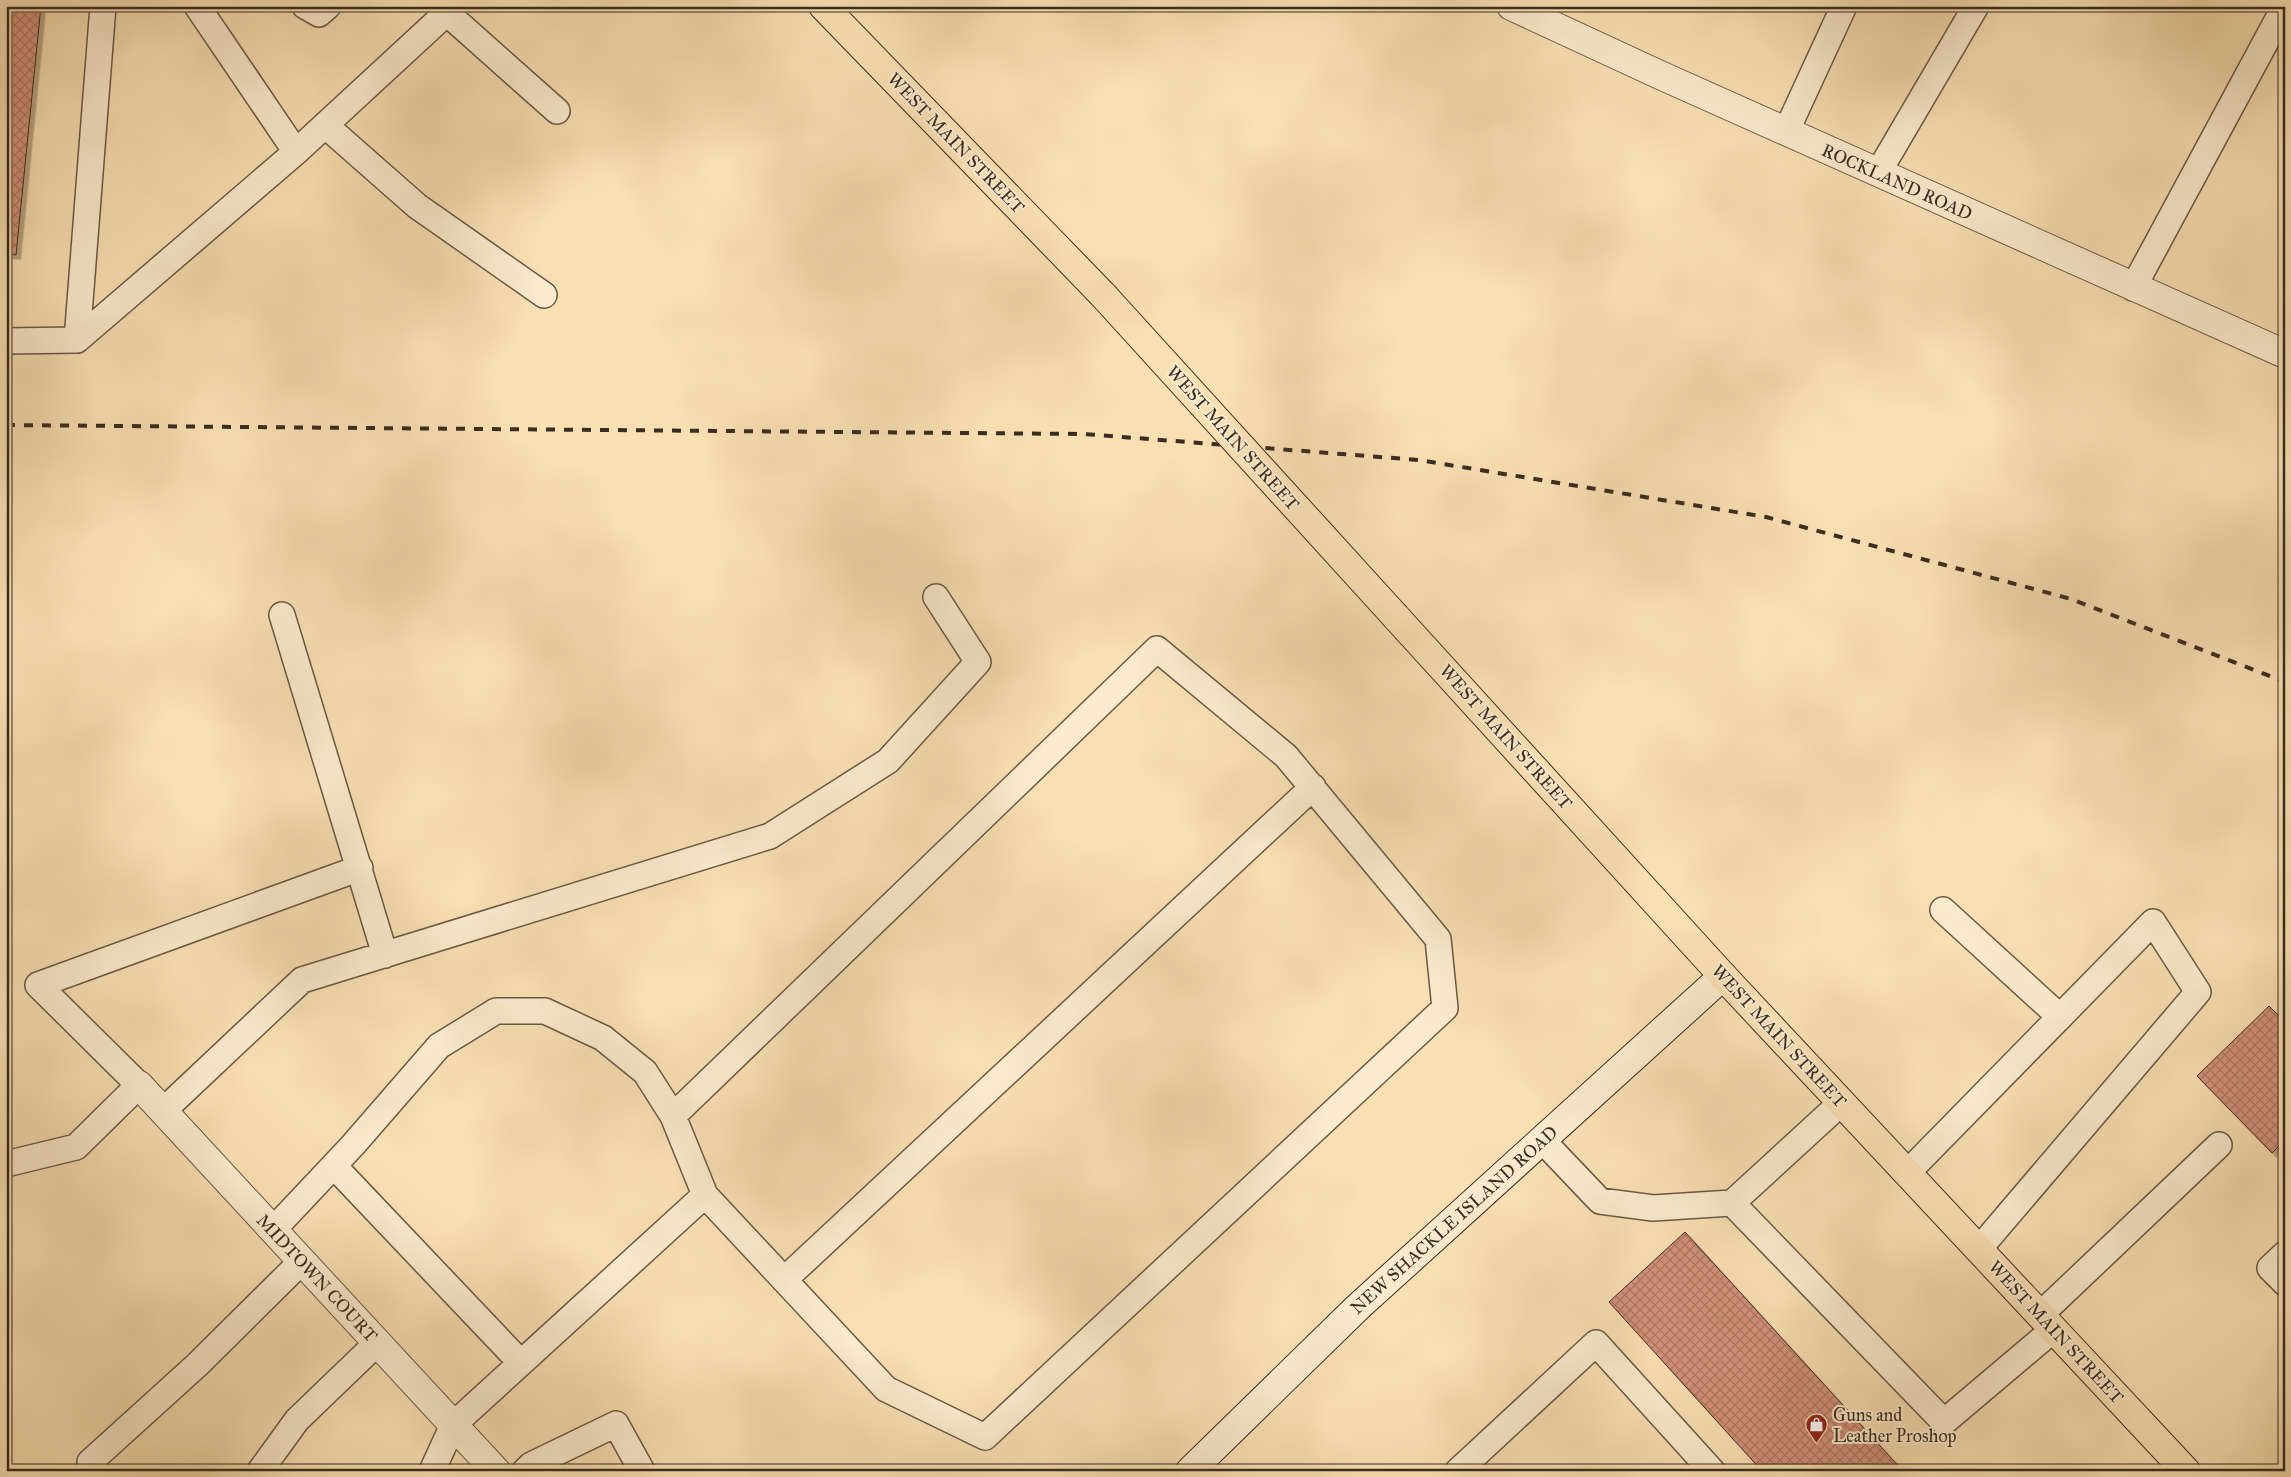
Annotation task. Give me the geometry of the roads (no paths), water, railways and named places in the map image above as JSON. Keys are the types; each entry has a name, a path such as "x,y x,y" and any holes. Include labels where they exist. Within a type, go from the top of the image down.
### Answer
{"main road":[{"name":"WEST MAIN STREET","path":"824,6 1104,296 1723,976 2186,1471"}],"street":[{"name":"ROCKLAND ROAD","path":"1511,6 1786,132 2285,354"},
{"name":"NEW SHACKLE ISLAND ROAD","path":"1190,1471 1358,1307 1723,976"},
{"name":"MIDTOWN COURT","path":"139,1085 496,1471"}],"lane":[{"path":"77,340 103,6"},
{"path":"198,6 296,152"},
{"path":"305,6 319,14 328,6"},
{"path":"1786,132 1844,6"},
{"path":"1878,173 1976,6"},
{"path":"2133,288 2285,6"},
{"path":"6,341 77,340 325,126 446,9 557,111"},
{"path":"325,126 417,206 544,295"},
{"path":"163,1111 302,980 770,836 888,761 978,662 936,597"},
{"path":"282,615 385,954"},
{"path":"273,1230 334,1166 439,1046 496,1011 545,1010 603,1038 645,1072 673,1116 705,1195 886,1389 985,1437 1445,1008 1438,939 1286,756 1157,649 673,1116"},
{"path":"784,1280 1313,787"},
{"path":"6,1164 76,1147 139,1085 38,985 360,868"},
{"path":"1943,910 2060,1017"},
{"path":"1907,1173 2153,922 2198,992 1979,1249"},
{"path":"1542,1140 1600,1201 1653,1208 1732,1202 1841,1102"},
{"path":"1732,1202 1944,1422 2047,1322 2219,1145"},
{"path":"334,1166 521,1363"},
{"path":"432,1471 453,1424 705,1195"},
{"path":"2285,1254 2270,1268 2285,1283"},
{"path":"90,1462 198,1365 302,1261"},
{"path":"1458,1471 1596,1342 1712,1471"},
{"path":"260,1471 297,1420 377,1343"},
{"path":"525,1471 531,1465 616,1424 642,1471"}],"railway":[{"path":"6,425 1084,434 1419,460 1766,517 2071,599 2285,682"}],"place":[{"name":"Guns and Leather Proshop","path":"1817,1444"}]}
